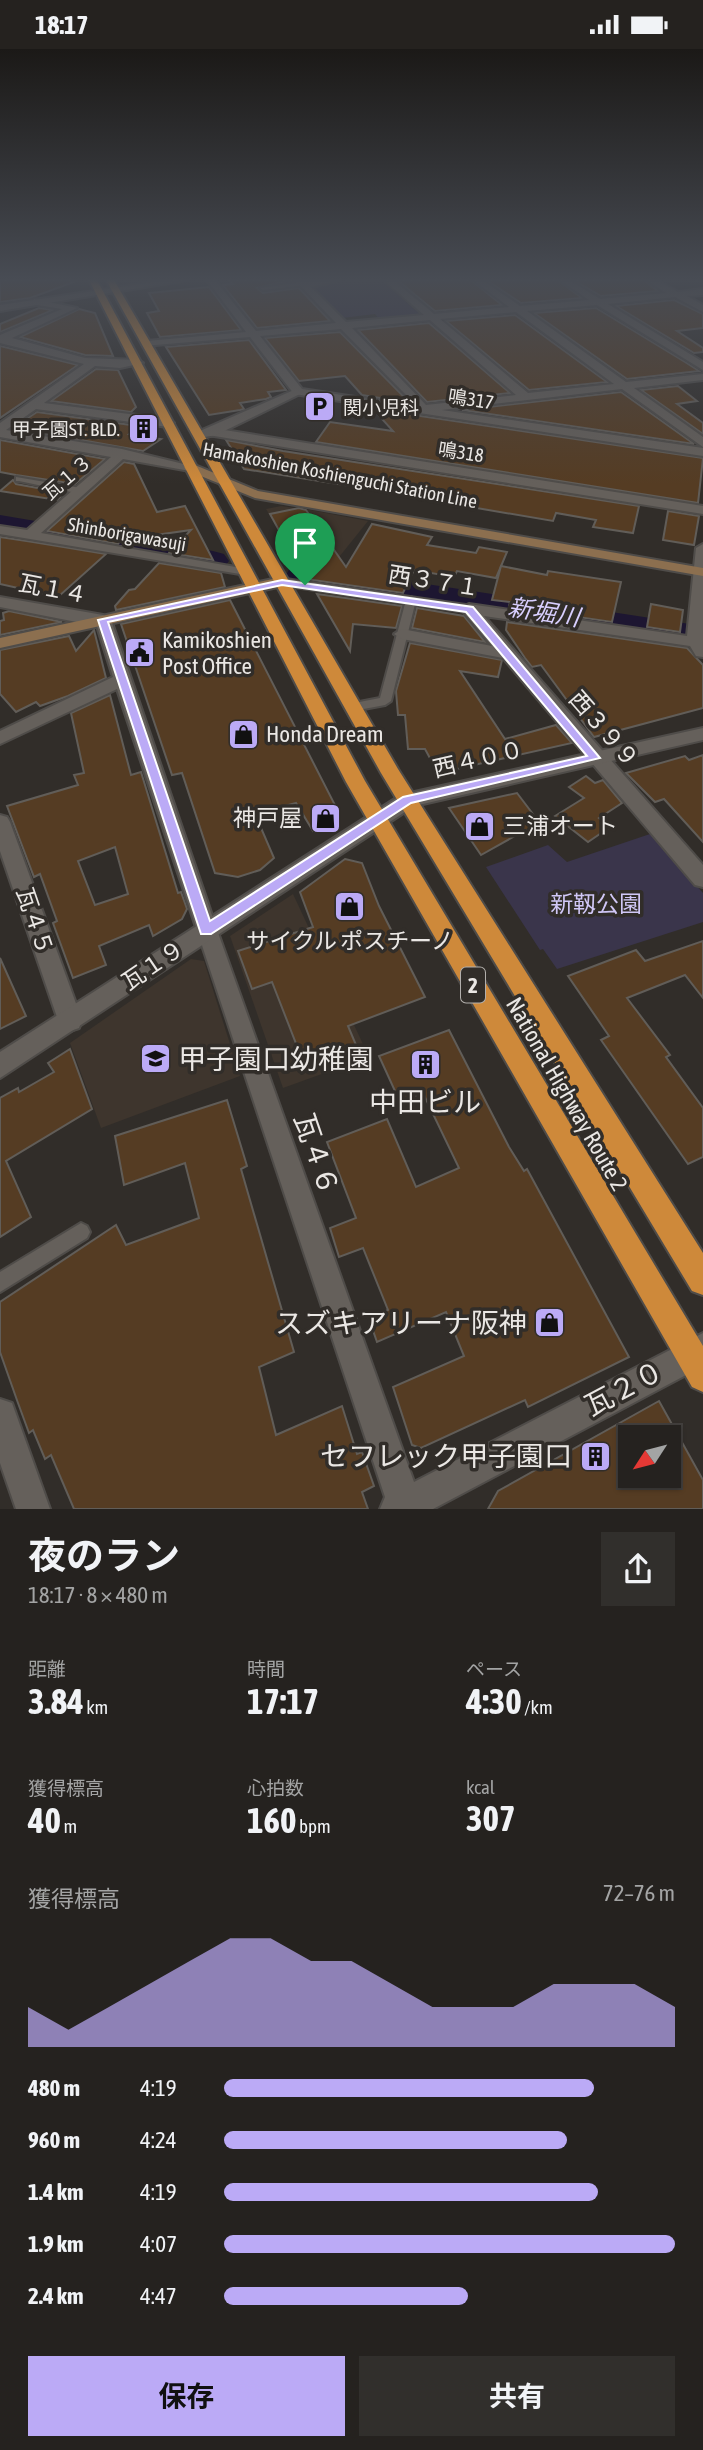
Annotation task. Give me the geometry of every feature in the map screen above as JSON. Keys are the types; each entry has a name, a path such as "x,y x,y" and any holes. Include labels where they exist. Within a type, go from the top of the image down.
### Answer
{"highway":[{"name":"National Highway Route 2","path":"130,348 190,467 378,820 698,1360"},
{"name":"National Highway Route 2","path":"150,348 206,433 221,478 408,800 703,1280"}],"main road":[{"name":"Hamakoshien Koshienguchi Station Line","path":"190,467 255,494 702,563"},
{"path":"0,643 100,621 251,580 282,582"}],"street":[{"path":"34,348 91,364 117,366 138,363"},
{"path":"206,433 298,392 263,348"},
{"path":"366,348 421,404 419,409 703,377"},
{"path":"468,348 526,397"},
{"path":"570,348 703,443"},
{"path":"673,348 703,367"},
{"path":"0,431 91,364"},
{"name":"鳴317","path":"298,392 703,452"},
{"path":"34,405 168,423"},
{"path":"0,431 190,467"},
{"name":"鳴318","path":"206,433 703,510"},
{"name":"瓦１３","path":"33,533 122,453"},
{"name":"Shinborigawasuji","path":"0,530 33,533 251,580"},
{"path":"698,642 702,563"},
{"name":"西３７１","path":"282,582 698,642"},
{"name":"瓦１４","path":"0,602 100,621"},
{"name":"西３９９","path":"469,609 595,758 703,879"},
{"name":"瓦４６","path":"100,621 402,1506"},
{"path":"402,634 507,653"},
{"path":"0,738 121,680"},
{"name":"西４００","path":"378,820 408,800 703,734"},
{"name":"瓦１９","path":"0,1066 378,820"},
{"name":"瓦４５","path":"0,822 70,1020"},
{"name":"瓦２０","path":"402,1506 698,1360"},
{"path":"0,1415 33,1509"}],"lane":[{"path":"19,479 81,491"},
{"path":"354,707 385,701 411,600"},
{"path":"0,1283 81,1231"}],"shaded area":[{"path":"281,506 368,521 331,567 299,564 266,509"},
{"name":"甲子園口幼稚園","path":"293,894 369,1057 283,1088 230,936"},
{"name":"甲子園口幼稚園","path":"191,959 204,961 240,1076 101,1128 70,1043"}],"green space":[{"name":"新靱公園","path":"650,834 703,893 703,922 557,969 543,949 540,950 486,867 548,845 567,862"}],"building":[{"path":"0,348 78,365 0,418"},
{"path":"60,348 110,348 113,356 85,355"},
{"path":"167,348 255,348 286,390 268,392 271,397 266,399 240,403 244,409 209,415"},
{"path":"273,348 356,348 410,403 362,395 345,376 299,381"},
{"path":"375,348 458,348 510,393 427,402"},
{"path":"479,348 560,348 607,382 529,390"},
{"path":"584,348 662,348 699,371 627,379"},
{"path":"686,348 703,348 703,352 694,353"},
{"path":"96,369 118,370 136,407 131,412 51,401"},
{"path":"678,386 697,401 677,404 703,423 703,434 641,390"},
{"path":"621,392 694,444 462,410"},
{"path":"373,409 703,458 698,503 316,442 330,422 393,431"},
{"path":"37,412 138,426 129,434 161,439 143,451 13,428"},
{"path":"0,440 105,459 75,484 16,475 0,472"},
{"path":"226,440 639,506 633,533 593,527 596,520 556,513 553,521 418,498 421,493 383,487 381,491 244,469"},
{"path":"124,462 134,464 157,512 185,506 213,560 169,553 191,530 121,540 118,544 47,531"},
{"path":"13,480 16,484 65,493 57,500 0,491"},
{"path":"299,508 306,510 346,567 372,524 432,537 427,545 476,553 479,547 507,552 496,578 457,571 454,577 414,570 403,593 306,579 270,514"},
{"path":"668,511 699,516 694,545 663,540"},
{"path":"0,537 106,554 58,597 0,584"},
{"path":"159,563 221,573 225,587 116,610 115,606 129,590 135,589"},
{"path":"501,566 547,575 548,571 621,582 612,622 509,607 510,602 492,600"},
{"path":"317,594 402,606 396,628 353,624 350,651"},
{"path":"230,600 338,811 334,822 313,831 296,803 255,814 274,858 260,870 238,877 215,873 182,773 172,775 121,624"},
{"path":"651,604 683,610 680,632 647,627"},
{"path":"417,608 464,616 485,642 412,628"},
{"path":"9,611 62,622 0,635 3,613"},
{"path":"507,622 687,648 703,665 703,708 594,737 541,665 532,667 525,658 506,630"},
{"path":"94,630 106,678 68,696 40,706 36,702 16,712 0,694 0,650 69,636 76,651"},
{"path":"410,643 502,660 498,677 460,671 505,739 556,725 572,743 438,773 425,749 408,749 405,715 398,715 396,691"},
{"path":"110,695 131,775 141,772 178,893 181,892 187,909 182,919 153,936 149,925 99,946 106,965 73,978 53,923 57,921 40,874 34,877 7,806 78,785 74,775 84,773 71,713","holes":["115,847 128,894 95,905 78,861"]},
{"path":"703,755 703,842 664,799 655,802 626,773 685,756 689,760"},
{"path":"586,776 595,783 603,780 622,803 599,818 610,827 588,842 555,816 584,798 569,787"},
{"path":"517,793 542,826 522,832 481,855 449,808"},
{"path":"345,859 362,863 379,906 425,997 348,1026 356,1045 304,1064 272,982 252,989 238,951 313,927 300,892"},
{"path":"703,941 703,998 685,975 627,998 670,1055 666,1057 703,1108 703,1157 688,1164 601,1040 609,1036 568,976 636,950 645,961"},
{"path":"0,958 26,1016 0,1029"},
{"path":"449,1030 509,1147 524,1171 527,1169 629,1357 528,1407 525,1400 421,1448 412,1445 393,1387 464,1356 446,1312 377,1342 369,1319 388,1310 363,1248 339,1257 330,1228 356,1218 327,1142 387,1119 416,1187 459,1168 423,1093 400,1102 379,1056"},
{"path":"70,1049 92,1109 6,1161 31,1217 0,1237 0,1098 18,1088 19,1092 54,1072 48,1063"},
{"path":"227,1100 247,1166 241,1169 294,1352 259,1367 276,1435 342,1406 357,1454 362,1452 374,1486 362,1492 368,1509 74,1509 51,1455 45,1459 33,1430 29,1433 18,1403 0,1352 0,1302 116,1225 126,1245 199,1218 185,1163 124,1185 115,1136"},
{"name":"セフレック甲子園口","path":"659,1401 672,1425 618,1425 618,1488 681,1488 681,1440 703,1480 703,1509 488,1509 498,1491"}],"waterway":[{"name":"新堀川","path":"0,524 213,561"},
{"name":"新堀川","path":"302,575 703,637"}],"place":[{"name":"関小児科","path":"320,407"},
{"name":"甲子園ST. BLD.","path":"143,429"},
{"name":"Kamikoshien Post Office","path":"139,653"},
{"name":"Honda Dream","path":"243,734"},
{"name":"神戸屋","path":"325,818"},
{"name":"三浦オート","path":"480,826"},
{"name":"サイクル ポスチーノ","path":"350,907"},
{"name":"甲子園口幼稚園","path":"155,1059"},
{"name":"中田ビル","path":"425,1065"},
{"name":"スズキアリーナ阪神","path":"550,1323"},
{"name":"セフレック甲子園口","path":"595,1456"}],"route":[{"path":"282,582 305,585 469,609 595,758 408,800 206,930 103,620 282,582"}]}
